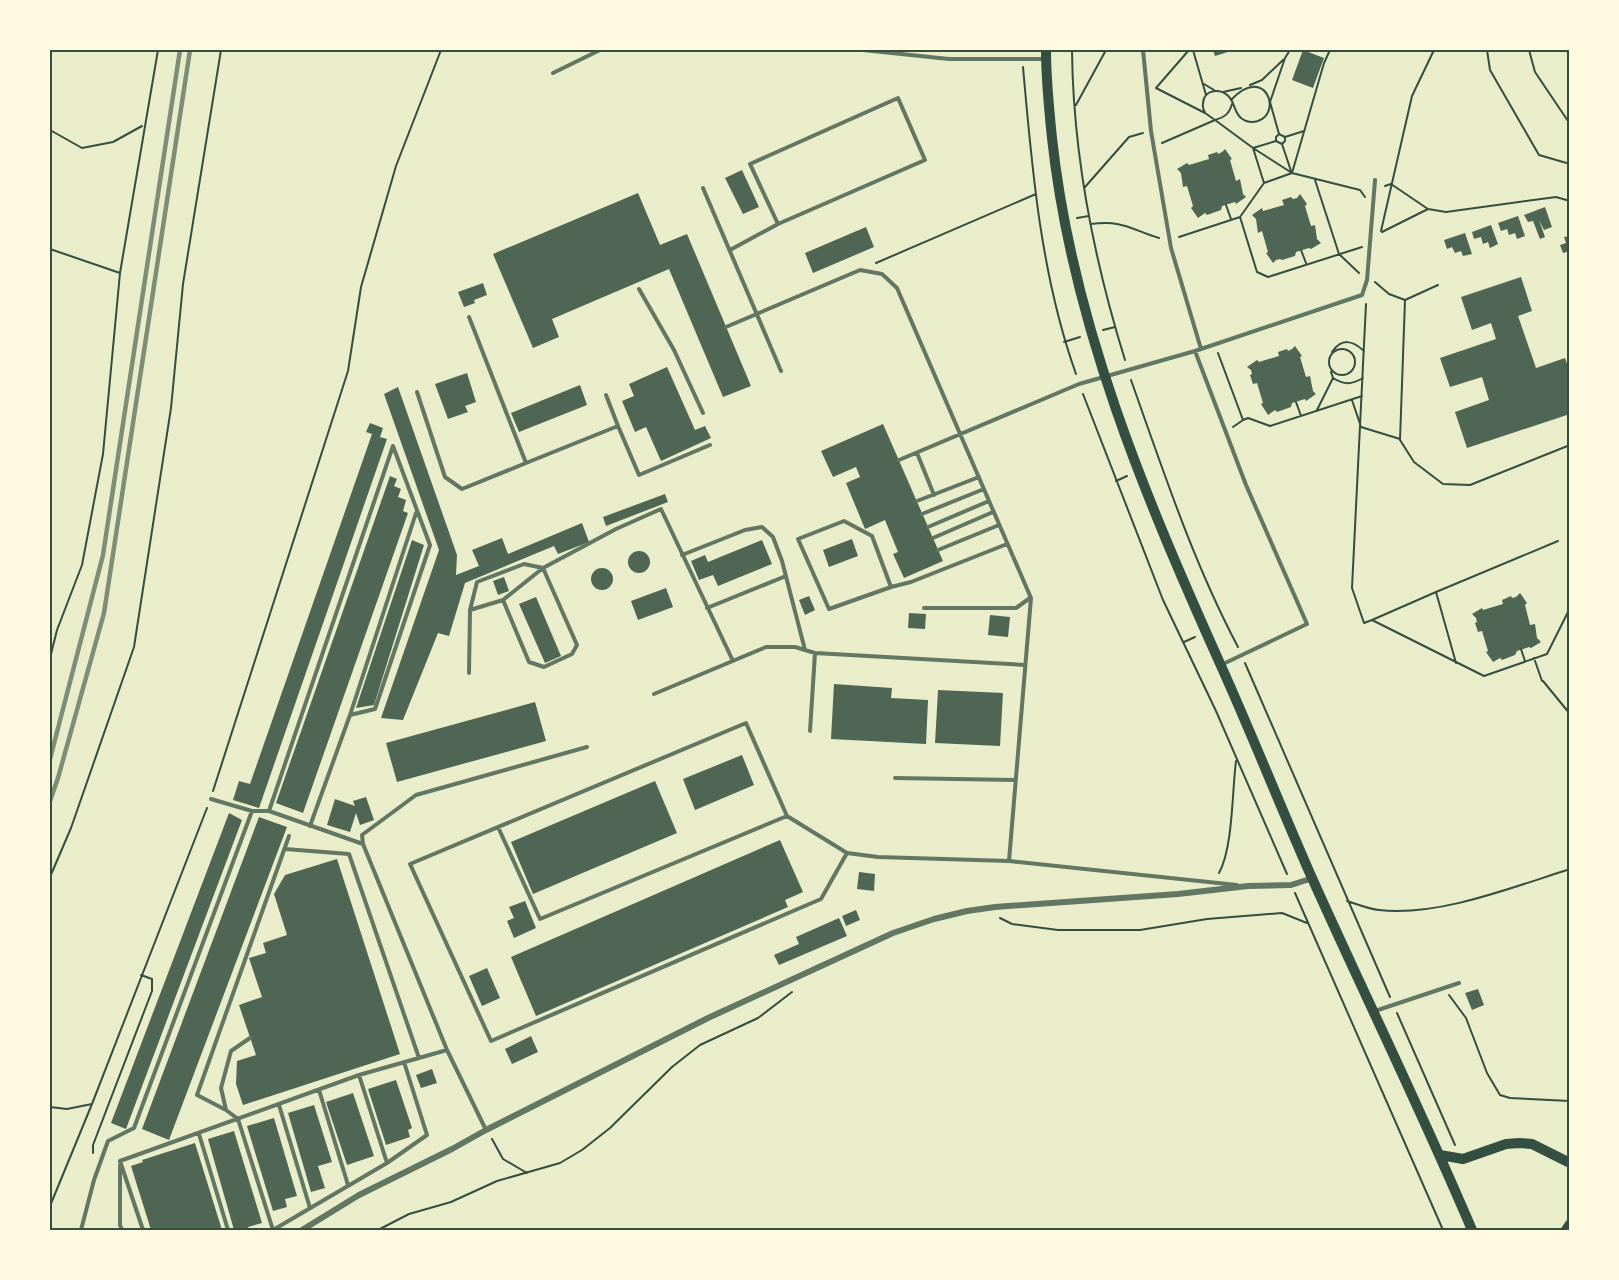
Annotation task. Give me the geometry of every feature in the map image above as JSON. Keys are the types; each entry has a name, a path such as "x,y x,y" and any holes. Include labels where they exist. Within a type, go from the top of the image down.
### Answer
{"main road":[{"path":"1046,54 1048,103 1060,197 1078,283 1104,378 1143,482 1204,632 1312,878 1375,1011 1472,1230"},
{"path":"1440,1155 1461,1159 1472,1158 1506,1144 1519,1143 1532,1144 1569,1163"},
{"path":"1566,1230 1569,1224"}],"street":[{"path":"302,1230 359,1195 708,1018 893,933 945,917 984,909 1178,894 1248,886 1291,885 1312,878"}],"lane":[{"path":"553,73 600,50"},
{"path":"863,50 949,59 1023,59 1046,54"},
{"path":"1143,50 1151,132 1170,240 1200,349"},
{"path":"730,250 778,224 925,160 898,98 750,164 778,224"},
{"path":"899,460 1079,384 1195,351 1362,295 1367,280 1375,180"},
{"path":"703,188 781,371"},
{"path":"726,327 860,270 882,274 897,288 1031,598 1009,861"},
{"path":"639,289 674,350 703,413"},
{"path":"469,317 526,463"},
{"path":"1195,351 1246,485 1307,624 1220,665"},
{"path":"417,392 445,477 462,489 618,426"},
{"path":"606,395 639,475 710,445"},
{"path":"269,811 393,446 430,545 375,709 350,716"},
{"path":"917,453 934,495"},
{"path":"917,501 979,477"},
{"path":"922,514 984,489"},
{"path":"928,526 989,501"},
{"path":"470,610 503,600 543,568 616,529 660,509 733,662"},
{"path":"310,826 350,716 417,512"},
{"path":"933,538 993,512"},
{"path":"891,587 872,536 844,521 798,539 829,609 911,582 1006,544"},
{"path":"938,550 999,525"},
{"path":"682,555 745,530 762,527 773,537 786,576 805,650"},
{"path":"469,673 470,610 477,582 524,564 543,568"},
{"path":"503,600 529,662 544,667 572,654 577,645 543,568"},
{"path":"708,608 786,576"},
{"path":"924,608 1016,608 1031,598"},
{"path":"654,694 766,648 795,647 815,654 1025,665"},
{"path":"810,731 815,654"},
{"path":"848,853 821,899 491,1041 410,864 746,723 787,816 848,853 878,857 1009,861 1248,886"},
{"path":"486,1130 447,1050 363,844 362,835 416,795 587,747"},
{"path":"895,778 1015,780"},
{"path":"211,799 252,811 269,811 363,844"},
{"path":"81,1230 94,1180 108,1141 134,1128 252,811"},
{"path":"498,827 540,919 787,816"},
{"path":"289,836 197,1095 238,1119 273,1230 387,1163 427,1135 404,1062"},
{"path":"285,849 349,854 419,1058"},
{"path":"1375,1011 1459,983"},
{"path":"226,1110 221,1088 231,1051 250,1038"},
{"path":"120,1161 359,1075 447,1050"},
{"path":"359,1075 387,1163"},
{"path":"319,1090 348,1185"},
{"path":"279,1105 310,1208"},
{"path":"199,1134 228,1230"},
{"path":"120,1161 120,1225 122,1230"},
{"path":"120,1161 143,1230"}],"path":[{"path":"50,658 57,630 82,565 103,454 120,273 158,50"},
{"path":"50,877 71,828 134,647 171,408 183,284 221,50"},
{"path":"50,1206 211,799 348,371 362,287 396,166 441,50"},
{"path":"1072,50 1084,188 1091,224 1115,327 1169,489 1347,902 1461,1159"},
{"path":"1075,105 1106,50"},
{"path":"1156,88 1191,50 1204,84 1205,113"},
{"path":"1232,104 1236,113 1243,120 1253,122 1262,119 1269,112 1270,102 1290,50"},
{"path":"1292,173 1324,63 1330,50"},
{"path":"1428,209 1381,233 1412,96 1434,50"},
{"path":"1487,50 1490,70 1539,155 1569,164"},
{"path":"1529,50 1535,72 1569,124"},
{"path":"1161,136 1162,143 1224,118 1230,111 1232,99 1244,88 1262,80 1285,58"},
{"path":"1023,59 1040,231 1064,342 1079,384 1163,600 1237,758 1443,1230"},
{"path":"1155,77 1157,98"},
{"path":"1204,84 1223,92 1252,86 1261,88 1267,94 1279,134 1285,137 1304,130"},
{"path":"1156,88 1205,113 1292,173 1360,190 1374,190 1391,184"},
{"path":"1206,95 1214,90"},
{"path":"1223,92 1232,99"},
{"path":"50,130 82,148 113,142 144,125"},
{"path":"1275,141 1279,134"},
{"path":"1084,188 1129,137"},
{"path":"1282,144 1285,137"},
{"path":"1253,148 1275,141 1282,144 1292,173"},
{"path":"1253,148 1264,183"},
{"path":"1178,237 1240,217 1264,183 1292,173"},
{"path":"1315,179 1339,254 1361,276 1362,266"},
{"path":"1391,184 1428,209 1446,212 1556,196 1569,201"},
{"path":"1360,190 1369,204"},
{"path":"860,270 1036,194"},
{"path":"1226,205 1231,220"},
{"path":"1240,217 1257,272 1268,277 1364,246 1363,256"},
{"path":"1091,224 1114,222 1125,224 1137,231 1170,240"},
{"path":"1175,234 1179,245"},
{"path":"50,249 120,273"},
{"path":"1301,250 1306,263"},
{"path":"1367,280 1375,282 1389,294 1405,300 1438,285"},
{"path":"1371,290 1375,282"},
{"path":"1368,299 1364,307 1361,427 1352,588 1364,623 1558,541"},
{"path":"1405,300 1400,440 1414,462 1443,484 1470,485 1569,445"},
{"path":"1363,378 1353,383 1342,384 1333,378 1330,371 1330,354 1336,345 1345,342 1356,343 1364,351"},
{"path":"1212,345 1217,350 1243,420"},
{"path":"1330,354 1338,349 1348,350 1354,357 1355,367 1348,374 1339,376 1330,371"},
{"path":"1317,411 1333,378"},
{"path":"1234,434 1233,426 1248,418 1270,426 1362,396"},
{"path":"1352,400 1361,427"},
{"path":"1296,402 1301,416"},
{"path":"1361,427 1400,440"},
{"path":"1436,592 1456,663"},
{"path":"1372,620 1484,676 1547,654 1569,608"},
{"path":"1521,650 1525,662"},
{"path":"1534,658 1542,681 1569,714"},
{"path":"1213,883 1223,866 1228,846 1237,758"},
{"path":"1347,902 1377,910 1456,904 1569,869"},
{"path":"984,909 1012,924 1058,930 1140,930 1207,919 1282,913 1308,924"},
{"path":"94,1157 93,1145 152,991 152,979 141,975"},
{"path":"1444,988 1466,1018 1487,1073 1500,1095 1510,1098 1569,1101"},
{"path":"378,1230 409,1214 452,1202 497,1181 560,1163 582,1150 610,1128 672,1067 700,1046 758,1018 797,989"},
{"path":"50,1107 67,1109 92,1104"},
{"path":"486,1130 503,1159 527,1173"}],"building":[{"path":"1213,50 1234,50 1215,56"},
{"path":"1303,50 1324,58 1313,88 1292,80"},
{"path":"1225,149 1232,159 1230,160 1236,181 1240,179 1243,194 1246,197 1236,204 1235,202 1222,206 1221,210 1207,215 1205,213 1198,218 1191,208 1193,206 1187,186 1183,187 1181,173 1177,169 1187,163 1189,165 1209,159 1208,155 1217,152 1218,154"},
{"path":"742,170 759,207 743,214 725,178"},
{"path":"638,193 660,245 687,234 751,386 723,397 669,269 552,319 559,337 533,348 493,254"},
{"path":"1300,194 1307,204 1305,206 1311,226 1315,225 1317,239 1321,243 1311,249 1296,252 1295,256 1276,260 1273,263 1266,253 1268,252 1262,231 1258,233 1256,219 1252,215 1262,208 1263,211 1284,205 1282,200 1297,198"},
{"path":"1545,207 1552,227 1544,230 1539,220 1545,237 1540,239 1533,221 1528,222 1524,215"},
{"path":"1518,216 1525,236 1517,239 1515,233 1509,235 1507,229 1501,231 1498,223"},
{"path":"1491,225 1498,244 1490,248 1488,242 1483,244 1481,237 1474,239 1472,232"},
{"path":"866,227 874,247 813,273 805,253"},
{"path":"1465,233 1472,254 1463,256 1461,251 1455,253 1452,247 1447,249 1444,240"},
{"path":"1570,236 1570,251 1563,253 1560,245 1566,243 1564,237"},
{"path":"1521,277 1532,311 1518,316 1536,368 1565,358 1570,372 1570,414 1467,448 1455,412 1489,400 1482,377 1450,387 1440,358 1496,339 1491,323 1472,330 1461,297"},
{"path":"483,283 487,295 464,307 458,292"},
{"path":"1295,346 1302,356 1300,357 1306,377 1310,376 1313,391 1316,394 1306,401 1305,399 1292,403 1291,407 1277,412 1275,410 1268,415 1261,404 1263,403 1257,383 1253,384 1251,370 1247,367 1257,360 1259,362 1279,356 1278,352 1287,349 1288,351"},
{"path":"667,367 695,430 705,426 711,438 661,461 646,427 635,432 622,401 634,396 629,384"},
{"path":"467,373 476,402 465,406 468,412 448,419 435,384"},
{"path":"580,385 587,405 519,432 511,413"},
{"path":"398,387 457,555 456,575 479,566 472,550 502,538 508,554 582,523 589,542 558,554 554,546 465,583 449,636 438,633 403,720 381,718 439,550 384,394"},
{"path":"370,423 383,428 380,437 387,439 259,808 233,800 239,781 250,784 372,434 366,432"},
{"path":"883,424 943,561 904,578 893,554 898,552 885,520 865,529 846,483 860,477 856,467 833,477 821,451"},
{"path":"390,476 397,479 394,486 401,489 398,497 406,500 403,511 408,513 303,813 276,803"},
{"path":"665,494 668,502 606,526 603,517"},
{"path":"852,539 858,556 829,567 823,550"},
{"path":"412,540 424,545 374,705 356,708"},
{"path":"762,540 772,564 718,586 713,575 699,580 691,561 705,555 708,562"},
{"path":"635,551 643,551 650,558 650,566 643,573 635,573 628,566 628,558"},
{"path":"598,568 606,568 613,575 613,583 606,590 598,590 591,583 591,575"},
{"path":"504,577 509,591 498,595 493,581"},
{"path":"666,588 673,607 638,620 631,601"},
{"path":"1520,593 1527,603 1525,605 1530,625 1535,624 1537,638 1541,642 1531,648 1517,651 1515,655 1493,662 1486,652 1488,651 1482,631 1478,632 1476,618 1472,614 1482,608 1483,610 1503,604 1502,600 1511,596 1516,597"},
{"path":"809,596 815,610 805,615 799,600"},
{"path":"536,597 561,656 545,663 519,604"},
{"path":"909,613 926,614 925,629 908,628"},
{"path":"990,615 1010,617 1008,637 988,635"},
{"path":"834,684 892,688 891,698 928,700 926,744 831,739"},
{"path":"938,690 1003,693 1000,746 935,743"},
{"path":"535,702 546,741 397,782 386,743"},
{"path":"742,755 754,785 695,810 683,779"},
{"path":"655,781 677,833 533,894 511,842"},
{"path":"366,797 374,820 360,825 356,813 350,832 327,825 335,799 355,806 353,801"},
{"path":"229,813 242,820 126,1129 111,1123"},
{"path":"259,817 287,827 169,1140 142,1129"},
{"path":"780,840 803,892 785,900 788,907 536,1016 511,957"},
{"path":"337,859 400,1054 243,1105 236,1084 237,1061 256,1055 239,1005 262,997 249,958 266,953 263,943 287,935 274,894 285,875"},
{"path":"859,872 875,874 874,891 857,889"},
{"path":"525,901 536,928 514,938 507,921 514,918 509,907"},
{"path":"856,910 860,920 846,926 842,916"},
{"path":"839,918 847,936 779,965 774,955 799,944 796,937"},
{"path":"487,968 500,998 482,1006 469,976"},
{"path":"1478,989 1484,1005 1472,1010 1465,993"},
{"path":"531,1036 538,1052 512,1064 505,1049"},
{"path":"432,1069 437,1083 421,1088 416,1075"},
{"path":"396,1080 412,1128 408,1130 410,1137 386,1145 368,1089"},
{"path":"353,1093 374,1156 347,1165 326,1102"},
{"path":"314,1105 332,1162 318,1166 325,1188 311,1192 288,1113"},
{"path":"274,1118 297,1196 285,1199 287,1207 273,1211 247,1126"},
{"path":"234,1131 262,1223 248,1227 250,1230 234,1230 208,1139"},
{"path":"195,1143 222,1230 151,1230 131,1166 143,1162 142,1160"}],"railway":[{"path":"50,759 103,555 180,50"},
{"path":"50,801 104,613 190,50"}]}
